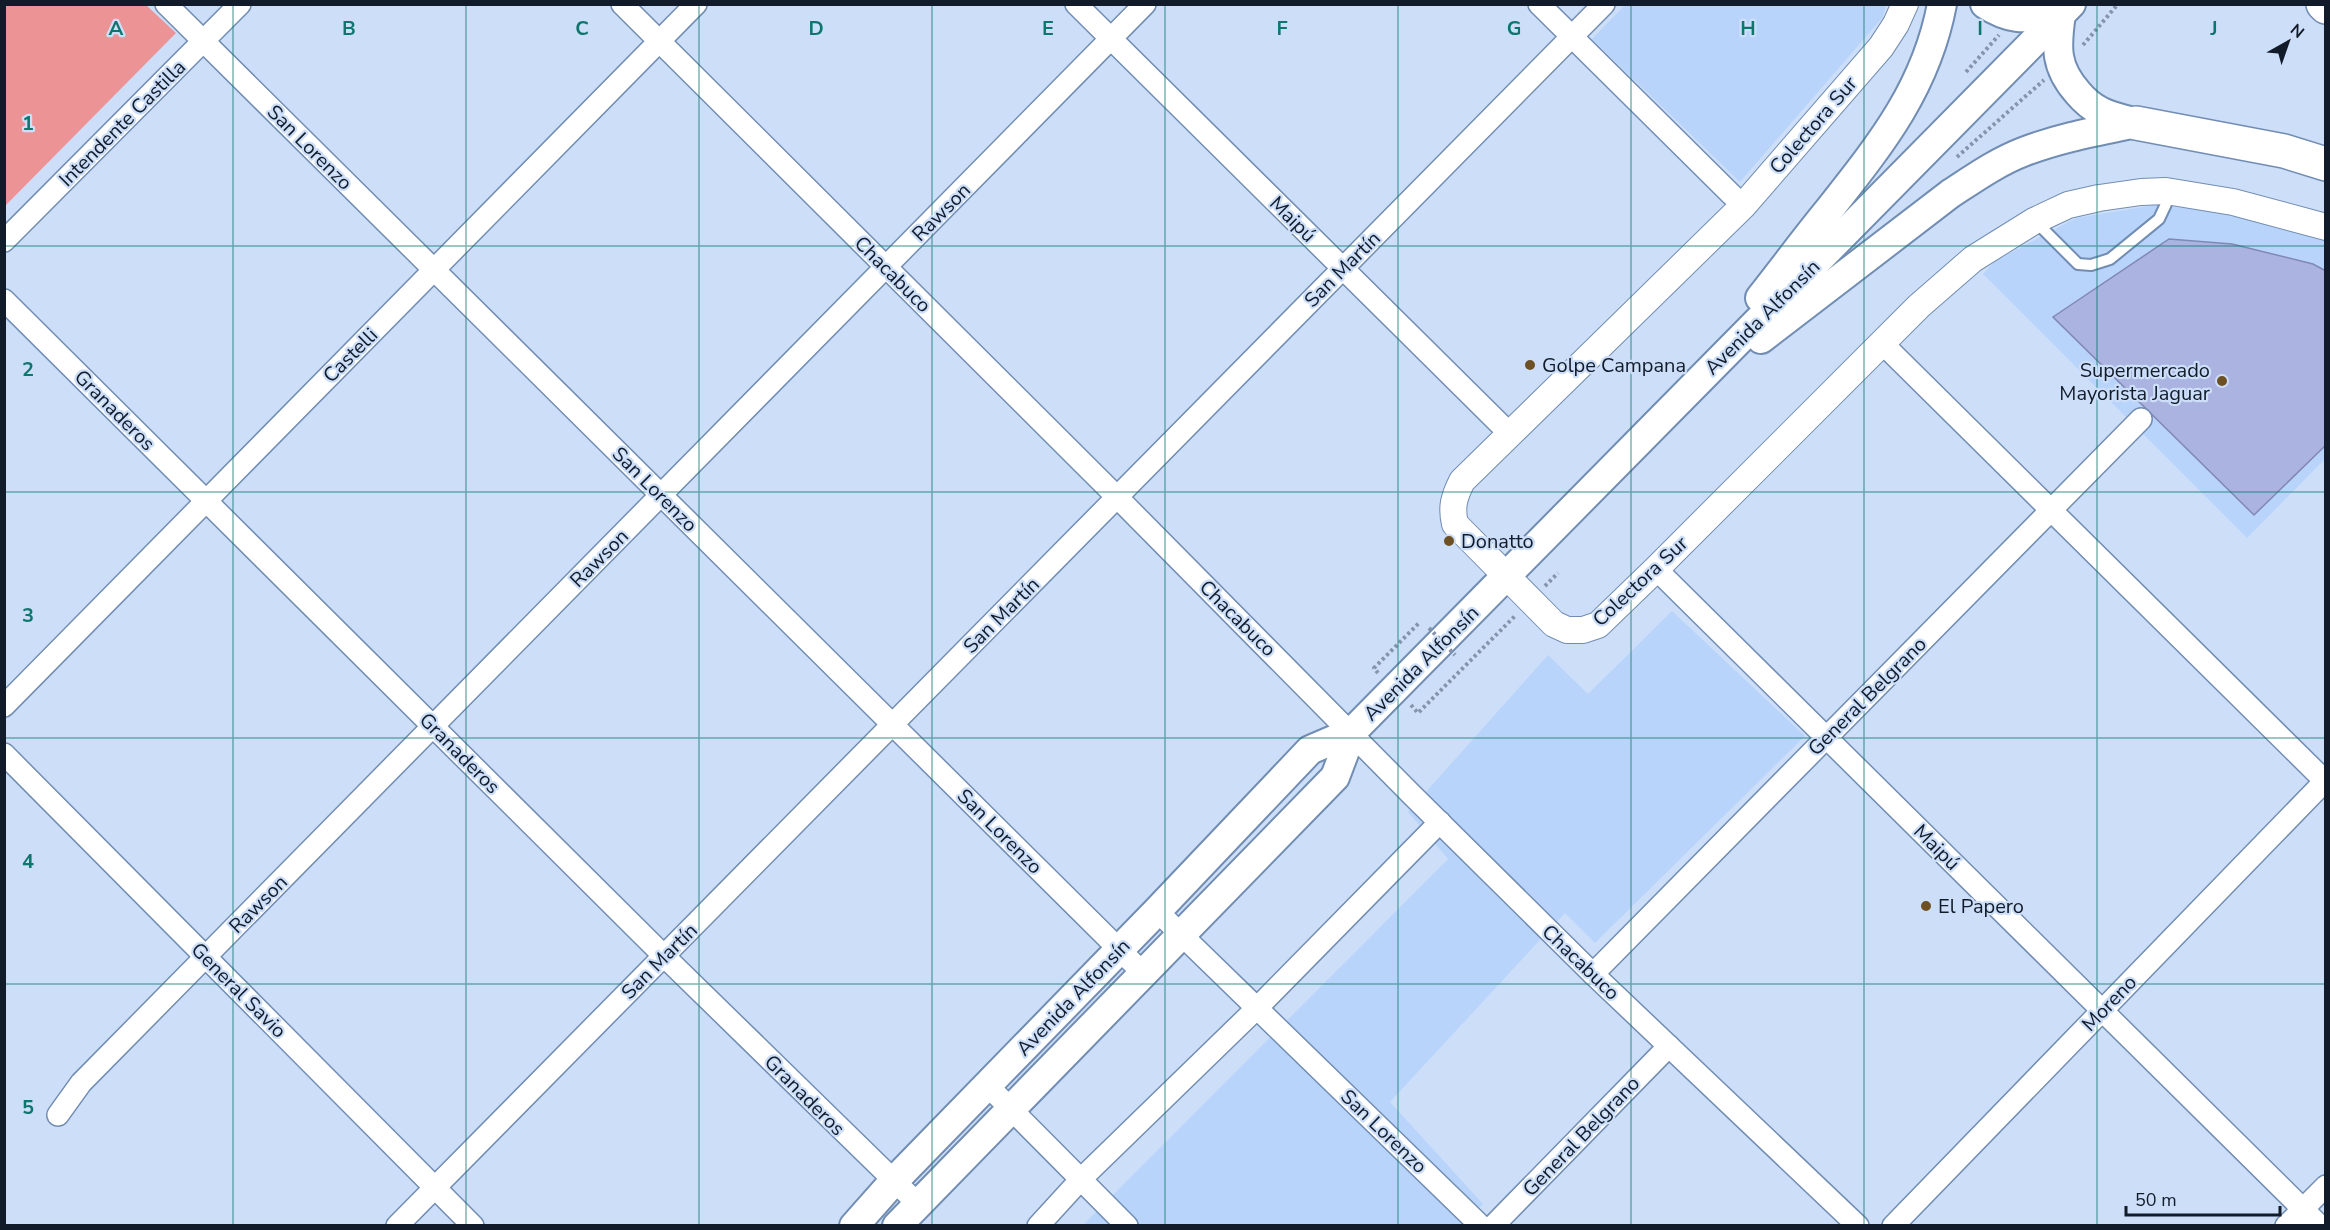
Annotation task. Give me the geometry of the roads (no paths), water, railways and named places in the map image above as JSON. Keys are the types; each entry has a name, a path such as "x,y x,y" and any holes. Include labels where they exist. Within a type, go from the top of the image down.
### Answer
{"highway":[{"path":"2136,123 2284,151 2325,164"}],"main road":[{"path":"1683,398 1902,111 1922,72 1938,27 1942,4"},
{"path":"1985,4 1998,13 2016,19 2066,9 2058,39 2058,59 2067,80 2083,98 2100,111 2136,123"},
{"name":"Avenida Alfonsín","path":"854,1226 893,1182 1310,750 1352,732 2066,9"},
{"path":"1683,398 1950,194 1979,175 2022,153 2066,138 2136,123"},
{"name":"Avenida Alfonsín","path":"897,1226 1335,777 1352,732"}],"street":[{"name":"San Lorenzo","path":"166,4 1144,974"},
{"name":"Intendente Castilla","path":"4,241 240,4"},
{"name":"Chacabuco","path":"622,4 1593,974 1858,1226"},
{"name":"Castelli","path":"4,706 696,4"},
{"name":"Maipú","path":"1076,4 1509,433"},
{"name":"Rawson","path":"58,1115 81,1083 1145,4"},
{"path":"1539,4 1743,206"},
{"name":"San Martín","path":"397,1226 1604,4"},
{"name":"Colectora Sur","path":"1905,4 1896,24 1881,47 1743,206 1462,481 1454,496 1452,510 1455,524 1554,624 1567,630 1583,630 1598,625 1919,306 1973,259 2034,221 2068,205 2099,198 2166,191 2233,202 2325,227"},
{"name":"Granaderos","path":"4,300 664,956 918,1204"},
{"path":"1881,342 2325,781"},
{"name":"General Belgrano","path":"1593,974 2141,419"},
{"name":"Maipú","path":"1656,569 2320,1226"},
{"name":"General Savio","path":"4,754 473,1226"},
{"name":"Moreno","path":"1893,1226 2325,781"},
{"path":"1038,1226 1081,1179 1257,1008 1440,822"},
{"name":"San Lorenzo","path":"1157,911 1481,1226"},
{"name":"General Belgrano","path":"1493,1226 1669,1046"},
{"path":"987,1085 1127,1226"},
{"path":"2286,1226 2325,1186"}],"lane":[{"path":"2034,221 2078,264 2091,265 2110,259 2159,219 2166,204 2166,191"}],"place":[{"name":"Golpe Campana","path":"1530,365"},
{"name":"Supermercado Mayorista Jaguar","path":"2222,381"},
{"name":"Donatto","path":"1449,541"},
{"name":"El Papero","path":"1926,906"}]}
